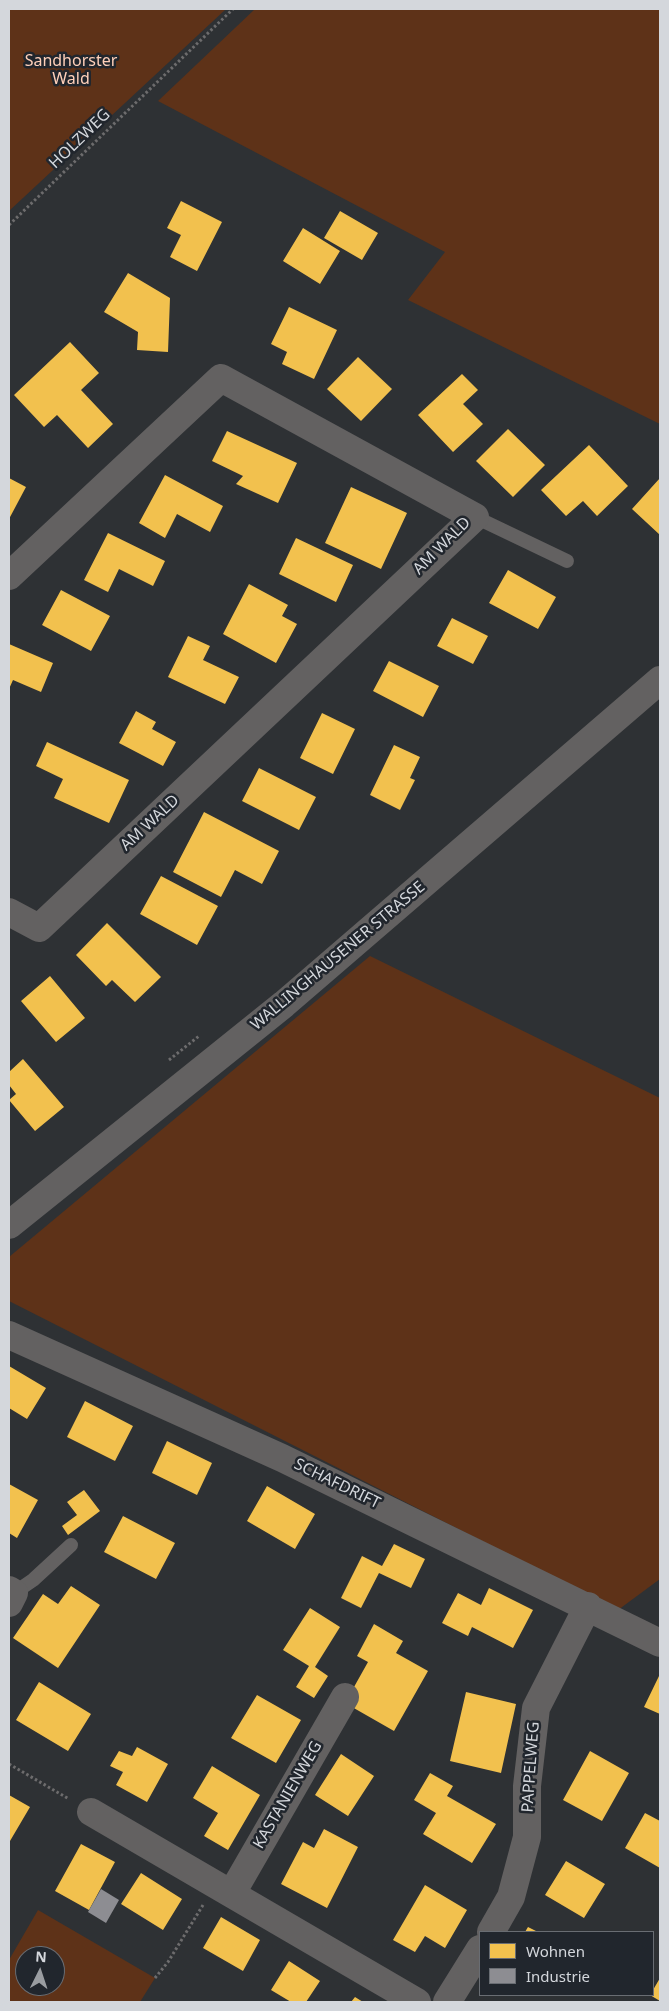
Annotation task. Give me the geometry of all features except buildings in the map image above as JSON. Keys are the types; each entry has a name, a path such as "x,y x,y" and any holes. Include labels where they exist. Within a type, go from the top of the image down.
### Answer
{"street":[{"name":"AM WALD","path":"9,576 220,378 475,517 39,928 9,912"},
{"name":"WALLINGHAUSENER STRASSE","path":"9,1225 284,1004 660,680"},
{"name":"SCHAFDRIFT","path":"9,1335 282,1458 588,1606 660,1643"},
{"name":"PAPPELWEG","path":"492,1931 510,1897 527,1837 527,1786 536,1708 588,1606"},
{"name":"KASTANIENWEG","path":"224,1888 345,1697"},
{"path":"91,1812 417,2002"},
{"path":"447,2002 479,1951"}],"lane":[{"path":"475,517 566,561"},
{"path":"10,1595 33,1580 72,1545"}],"path":[{"name":"HOLZWEG","path":"9,225 233,9"},
{"path":"9,1764 91,1812"},
{"path":"155,1978 224,1888"}],"green space":[{"name":"Sandhorster Wald","path":"9,9 226,9 9,211"},
{"path":"255,9 660,9 660,424 408,300 445,252 158,101"},
{"path":"370,956 660,1098 660,1579 618,1610 9,1301 9,1257"},
{"path":"38,1910 155,1978 140,2002 9,2002 9,1960 15,1950 15,1996 65,1996 65,1946 17,1946"}]}
